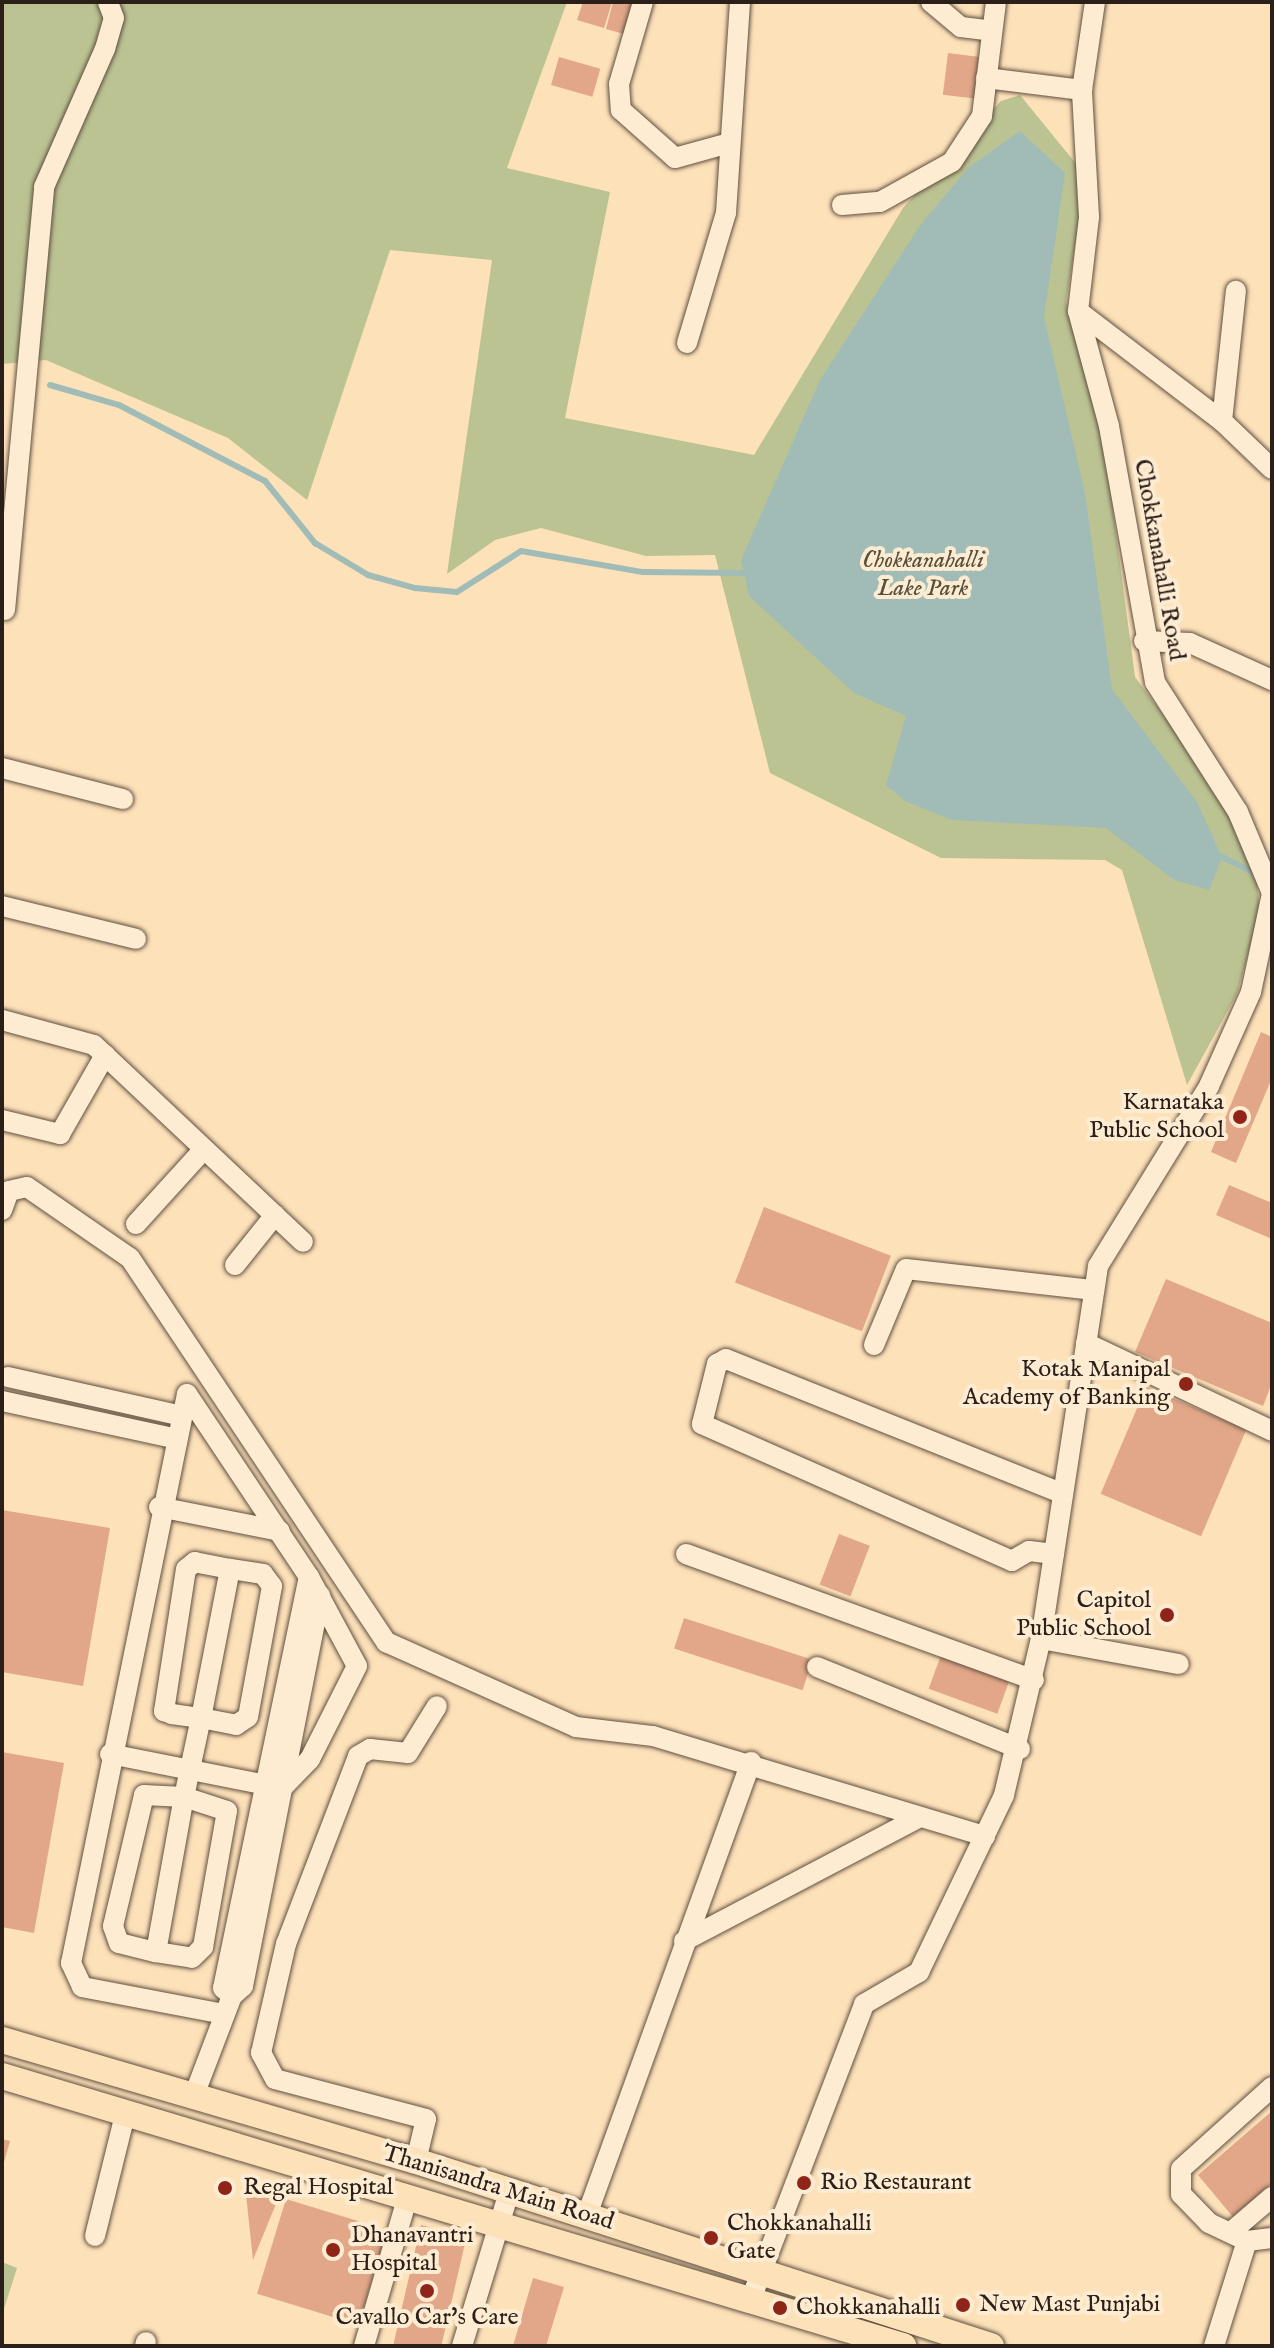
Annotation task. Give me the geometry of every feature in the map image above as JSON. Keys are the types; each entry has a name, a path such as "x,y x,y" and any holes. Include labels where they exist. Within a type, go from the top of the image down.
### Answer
{"main road":[{"name":"Thanisandra Main Road","path":"2,2040 416,2161 759,2274 991,2346"},
{"name":"Thanisandra Main Road","path":"2,2076 125,2115 505,2223 751,2299 842,2336 903,2346"}],"street":[{"path":"3,614 9,477 25,385 47,169 105,49 114,18 108,2"},
{"path":"643,2 619,84 621,110 675,158 726,144"},
{"path":"687,343 725,221 726,144 740,2"},
{"path":"931,2 961,27 992,31"},
{"path":"842,205 880,202 946,168 979,125 996,2"},
{"name":"Chokkanahalli Road","path":"751,2299 864,2004 919,1972 985,1836 1020,1749 1041,1639 1092,1290 1117,1231 1209,1086 1251,992 1272,893 1269,866 1155,682 1144,641 1109,426 1078,311 1089,217 1082,90 1095,2"},
{"path":"986,78 1082,90"},
{"path":"1222,421 1236,291"},
{"path":"1078,311 1222,421 1272,469"},
{"path":"1144,641 1190,643 1272,680"},
{"path":"2,768 123,799"},
{"path":"2,906 136,939"},
{"path":"2,1020 94,1045 303,1242"},
{"path":"2,1120 60,1134 105,1055"},
{"path":"136,1224 203,1150"},
{"path":"2,1210 9,1191 27,1187 130,1258 377,1635 576,1727 624,1728 751,1762 916,1819 985,1836"},
{"path":"235,1265 275,1215"},
{"path":"874,1345 906,1269 1092,1290"},
{"path":"1086,1343 1272,1431"},
{"path":"1054,1554 1029,1551 1012,1561 702,1424 717,1364 726,1359 1063,1494"},
{"path":"8,1377 178,1415"},
{"path":"112,1747 275,1780 310,1759 357,1666 309,1577 192,1395 182,1397 173,1438 112,1747 74,1976 82,1987 228,2005"},
{"path":"2,1401 173,1438"},
{"path":"159,1507 280,1531"},
{"path":"686,1554 1034,1680"},
{"path":"195,1562 230,1569 263,1574 272,1586 248,1717 236,1725 164,1711 161,1701 186,1569 195,1562"},
{"path":"156,1952 230,1569"},
{"path":"193,2098 228,2005 243,1986 309,1577"},
{"path":"275,1780 320,1596"},
{"path":"1041,1639 1179,1664"},
{"path":"817,1667 1020,1749"},
{"path":"416,2161 426,2119 275,2079 261,2053 286,1944 358,1756 370,1749 408,1753 437,1706"},
{"path":"587,2215 751,1762"},
{"path":"150,1791 220,1807 229,1819 198,1956 156,1952 119,1943 113,1926 140,1800 150,1791"},
{"path":"684,1941 916,1819"},
{"path":"1272,2087 1181,2169 1181,2194 1209,2223 1239,2237 1272,2238"},
{"path":"95,2236 125,2115"},
{"path":"462,2346 514,2194"},
{"path":"364,2346 408,2196"},
{"path":"1214,2346 1239,2237 1272,2197"},
{"path":"475,2346 505,2223"}],"green space":[{"path":"2,2 567,2 507,168 610,192 565,418 754,455 903,208 1001,101 1020,95 1086,176 1066,302 1103,435 1135,677 1205,771 1254,860 1260,911 1237,994 1187,1085 1122,870 1105,860 941,858 770,773 715,555 646,556 541,528 495,540 447,574 492,260 390,250 307,500 228,438 46,360 2,364"},
{"path":"2,2262 17,2268 2,2315"}],"water":[{"name":"Chokkanahalli Lake Park","path":"1020,131 1065,173 1044,317 1085,493 1112,689 1197,802 1222,857 1209,890 1174,880 1106,828 952,820 905,801 886,785 906,716 854,693 749,596 741,560 820,380 921,224 969,167"}],"building":[{"path":"583,2 612,2 604,28 577,20"},
{"path":"613,2 641,2 631,36 606,29"},
{"path":"948,53 980,57 975,99 943,95"},
{"path":"559,57 600,69 592,97 551,85"},
{"path":"1261,1032 1272,1037 1272,1078 1236,1163 1211,1152"},
{"path":"1229,1185 1272,1203 1272,1239 1216,1215"},
{"path":"764,1207 891,1256 862,1331 735,1283"},
{"path":"1166,1279 1272,1323 1272,1383 1263,1406 1135,1352"},
{"path":"1146,1387 1246,1430 1201,1536 1101,1494"},
{"path":"2,1510 110,1528 83,1686 2,1672"},
{"path":"839,1534 870,1546 850,1596 820,1584"},
{"path":"684,1618 812,1660 803,1690 674,1648"},
{"path":"941,1655 1010,1680 997,1714 929,1689"},
{"path":"2,1752 64,1763 34,1933 2,1927"},
{"path":"1272,2111 1272,2183 1233,2217 1198,2175"},
{"path":"2,2139 10,2141 3,2166 2,2166"},
{"path":"245,2185 280,2194 253,2260"},
{"path":"286,2199 387,2230 358,2325 257,2294"},
{"name":"Cavallo Car's Care","path":"421,2225 467,2236 441,2346 393,2346"},
{"path":"533,2278 564,2287 546,2346 513,2346"}],"waterway":[{"path":"50,385 119,405 265,481 315,543 368,575 415,588 457,592 521,551 643,572 744,573"},
{"path":"1222,857 1259,875"}],"place":[{"name":"Karnataka Public School","path":"1240,1117"},
{"name":"Kotak Manipal Academy of Banking","path":"1186,1384"},
{"name":"Capitol Public School","path":"1167,1615"},
{"name":"Rio Restaurant","path":"804,2183"},
{"name":"Regal Hospital","path":"225,2188"},
{"name":"Chokkanahalli Gate","path":"711,2238"},
{"name":"Dhanavantri Hospital","path":"333,2250"},
{"name":"Cavallo Car's Care","path":"427,2291"},
{"name":"New Mast Punjabi","path":"963,2305"},
{"name":"Chokkanahalli","path":"780,2308"}]}
